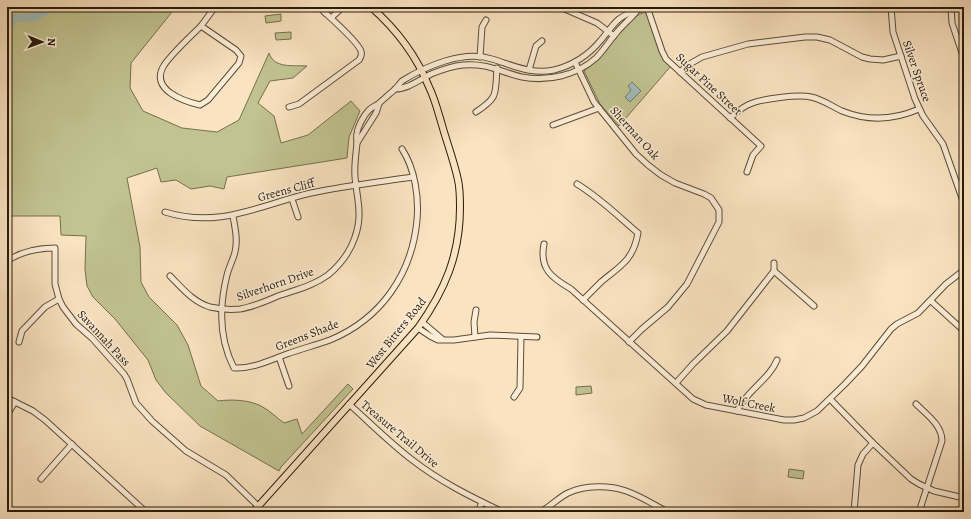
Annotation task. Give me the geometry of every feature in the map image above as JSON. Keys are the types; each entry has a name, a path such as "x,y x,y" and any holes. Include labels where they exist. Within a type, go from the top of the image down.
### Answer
{"main road":[{"name":"West Bitters Road","path":"252,512 420,325 440,294 451,267 458,241 460,200 457,175 430,88 408,48 371,7"}],"street":[{"path":"201,26 236,50 240,56 239,63 217,90 208,100 200,105 171,95 163,86 161,74 166,63 201,26 215,7"},
{"path":"289,106 299,104 359,60 362,53 344,30 319,7"},
{"path":"325,12 330,7"},
{"path":"331,18 343,7"},
{"path":"560,7 596,23 614,36"},
{"name":"Silverhorn Drive","path":"170,276 196,301 221,309 240,309 270,300 314,283 334,269 348,253 355,238 360,208 354,166 357,144 356,133 370,109 379,104 401,82 429,67 461,57 490,58 518,68 529,70 552,70 582,59 620,19 628,13 636,12 646,7"},
{"name":"Sugar Pine Street","path":"646,7 666,59 761,146 753,155 747,172"},
{"name":"Silver Spruce","path":"891,7 893,32 919,109 943,144 964,204"},
{"path":"951,7 952,23 964,59"},
{"name":"Silverhorn Drive","path":"395,89 403,89 445,69 462,65 479,64 497,68 516,75 533,78 547,78 566,75 579,70 596,58 636,12"},
{"path":"480,57 482,27 486,20"},
{"path":"680,72 688,65 702,57 748,44 804,36 830,40 862,57 870,59 883,60 901,56"},
{"path":"529,70 536,46 542,41"},
{"name":"Sherman Oak","path":"575,62 598,108 636,154 648,165 674,183 711,198 719,210 719,222 687,284 668,307 629,342"},
{"path":"476,112 488,104 494,96 497,68"},
{"path":"516,75 518,68"},
{"path":"730,118 744,106 755,102 802,96 819,100 850,114 870,118 890,118 919,109"},
{"name":"Silverhorn Drive","path":"357,144 376,113 379,104"},
{"path":"553,125 598,108"},
{"path":"362,121 369,125"},
{"name":"Greens Shade","path":"221,309 224,341 234,368 250,367 331,339 366,319 382,304 395,288 406,267 414,239 417,204 408,157 402,149"},
{"name":"Greens Cliff","path":"165,212 177,216 196,219 233,216 292,198 323,191 413,177"},
{"path":"577,184 592,193 638,233 634,250 625,263 601,282 583,300"},
{"path":"292,198 298,217"},
{"path":"221,309 227,273 236,247 236,232 233,216"},
{"name":"Wolf Creek","path":"544,244 543,257 548,272 583,300 697,401 706,405 778,419 794,420 804,418 813,413 830,399 862,366 891,329 897,324 918,313 946,284 964,270"},
{"name":"Savannah Pass","path":"7,261 14,256 30,250 55,248 54,276 59,299 71,318 92,338 124,374 136,403 152,421 186,451 226,475 258,506"},
{"path":"676,383 727,331 774,271 774,263"},
{"path":"774,271 814,306"},
{"path":"19,342 22,331 45,307 59,299"},
{"path":"930,301 964,331"},
{"path":"475,337 474,322 476,310"},
{"path":"420,325 442,340 454,340 490,335 537,337"},
{"path":"514,397 520,388 521,337"},
{"path":"279,357 289,386"},
{"path":"737,411 745,398 773,368 777,360"},
{"path":"7,398 34,411 45,420 146,512"},
{"path":"830,399 902,472 927,488 944,494 964,498"},
{"path":"7,415 15,402"},
{"name":"Treasure Trail Drive","path":"349,404 412,459 434,475 503,512"},
{"path":"916,404 938,427 942,434 942,441 919,512"},
{"path":"854,512 858,465 863,454 873,443"},
{"path":"41,479 72,444"},
{"path":"540,512 567,494 579,489 592,487 628,491 668,512"},
{"path":"478,512 482,502"}],"green space":[{"path":"7,7 176,7 131,63 130,88 143,111 182,128 217,132 239,120 269,53 275,62 280,64 307,66 293,78 270,81 258,103 274,116 281,143 308,135 351,101 360,111 349,137 347,158 227,177 224,189 210,186 191,189 176,180 161,182 157,168 127,178 140,247 141,282 149,297 177,325 188,345 201,386 218,401 240,400 251,402 261,406 284,423 297,419 302,434 348,384 353,389 279,471 200,426 166,393 156,380 148,360 115,319 93,297 87,286 85,269 86,236 61,235 60,216 7,216"},
{"path":"645,12 647,13 671,66 619,126 600,104 584,71 605,52 626,26 638,15"},
{"path":"281,14 281,21 266,23 265,16"},
{"path":"291,32 291,39 276,40 275,33"},
{"path":"591,386 592,393 576,395 576,387"},
{"path":"789,469 804,471 803,479 788,477"}],"water":[{"path":"632,82 641,91 630,102 625,97 631,90 628,86"}],"waterway":[{"path":"7,19 35,17 52,7"},
{"path":"7,27 14,19"}]}
